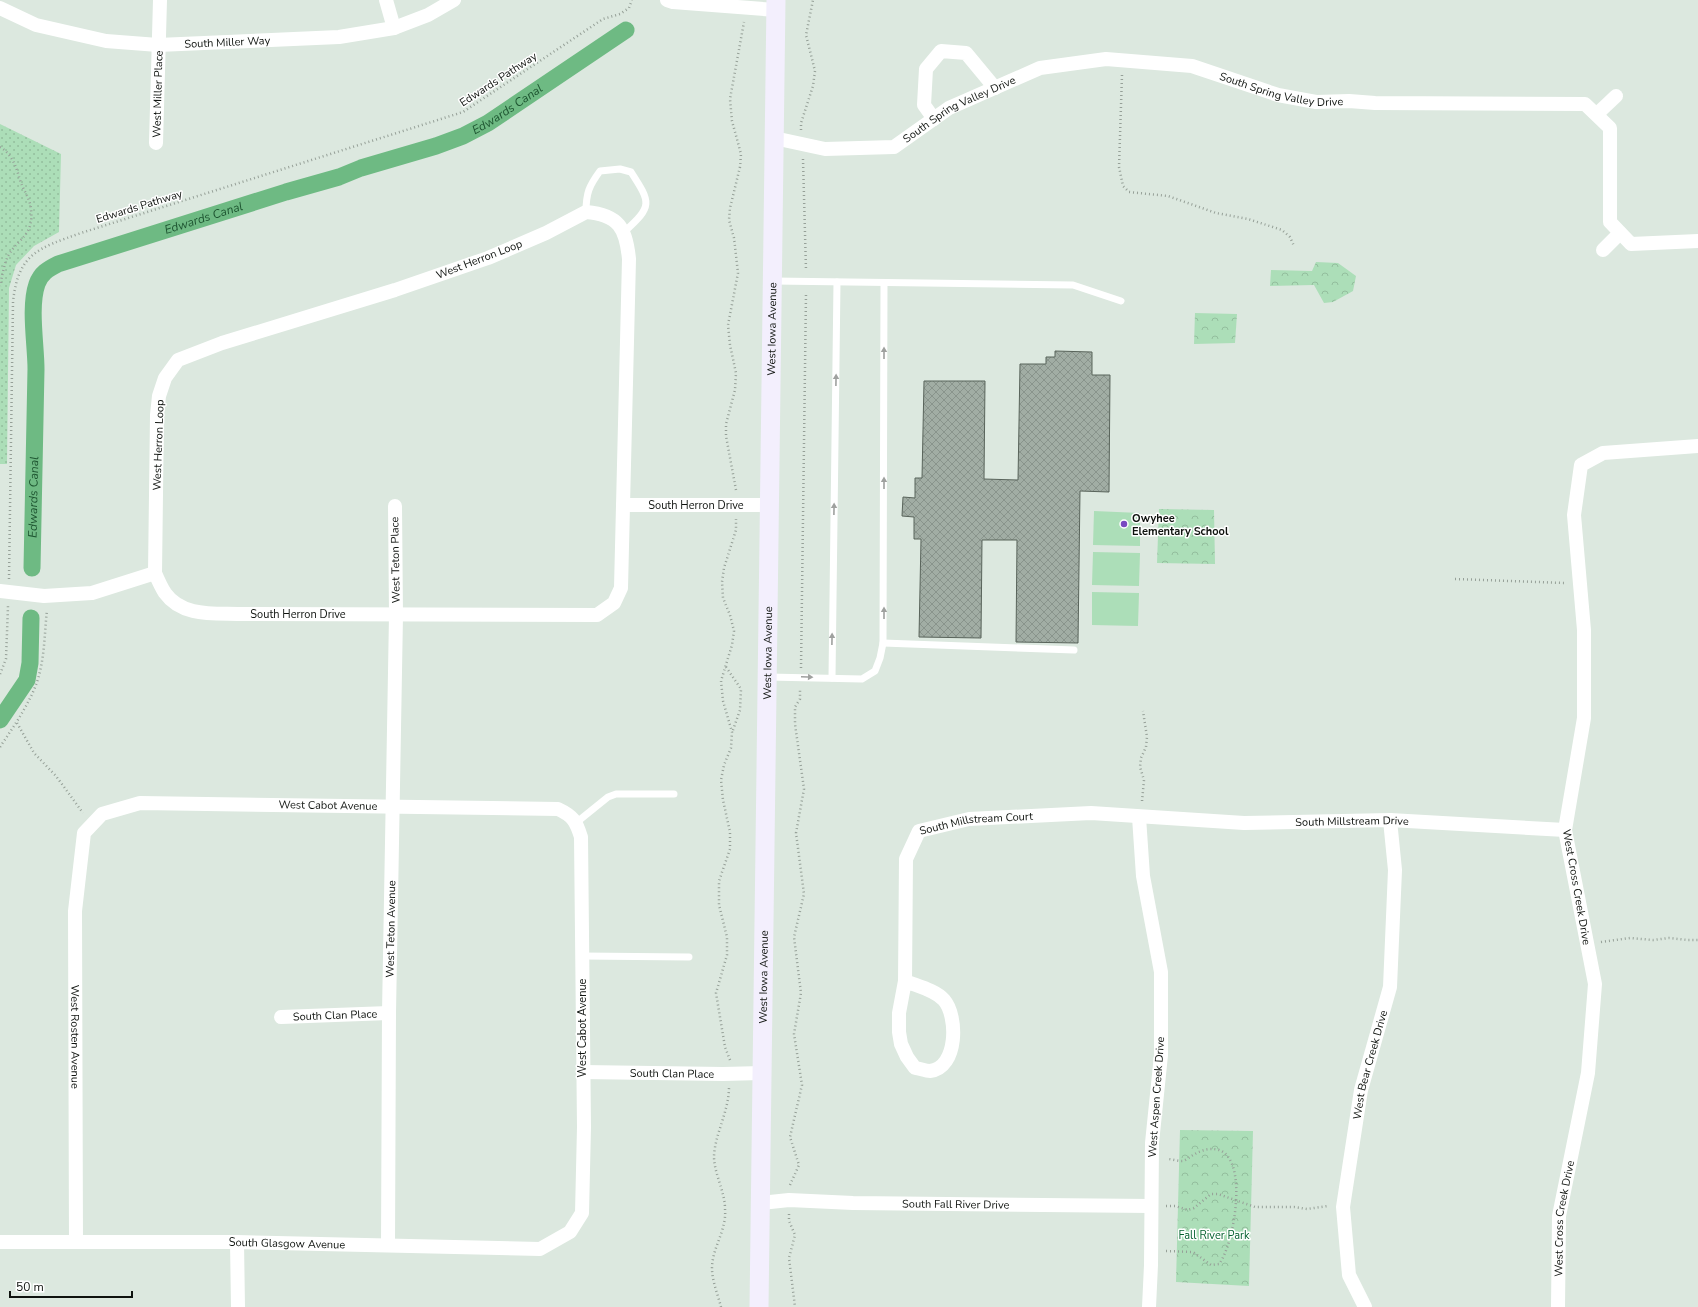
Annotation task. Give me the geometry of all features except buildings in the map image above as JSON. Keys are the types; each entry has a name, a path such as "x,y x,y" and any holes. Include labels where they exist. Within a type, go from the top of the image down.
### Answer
{"street":[{"name":"West Miller Place","path":"156,143 160,0"},
{"path":"386,0 394,28"},
{"name":"South Miller Way","path":"0,8 36,25 106,41 158,45 339,37 394,28 428,15 454,0"},
{"path":"667,0 673,2 746,8 776,5"},
{"name":"West Iowa Avenue","path":"759,1307 776,5"},
{"path":"934,119 924,105 926,69 941,51 966,53 995,88"},
{"name":"South Spring Valley Drive","path":"774,138 825,148 894,147 949,108 1040,68 1106,59 1192,66 1278,95 1316,102 1349,101 1375,103 1585,104 1610,128 1610,222 1631,244 1698,241"},
{"path":"1597,114 1616,96"},
{"path":"586,212 599,213 613,218 624,232 629,259 622,505"},
{"name":"West Herron Loop","path":"155,574 157,415 159,396 165,378 178,360 222,343 395,290 488,258 546,233 586,212"},
{"path":"1603,250 1620,233"},
{"name":"West Cross Creek Drive","path":"1558,1307 1559,1216 1588,1073 1596,984 1564,830 1584,718 1584,630 1574,516 1582,465 1603,453 1698,446"},
{"name":"South Herron Drive","path":"155,574 165,593 178,606 198,613 597,615 614,603 621,588 622,505 770,505"},
{"name":"West Teton Place","path":"395,506 396,614"},
{"path":"4,591 48,596 92,594 155,574"},
{"name":"West Teton Avenue","path":"388,1244 389,1013 396,614"},
{"name":"West Cabot Avenue","path":"89,828 102,814 140,803 558,809 568,814 577,822 582,837 582,1072 584,1127 582,1213 570,1232"},
{"name":"South Millstream Court","path":"905,981 906,859 919,831 969,819 1091,813 1139,817"},
{"name":"South Millstream Drive","path":"1139,817 1244,823 1390,820 1564,830"},
{"name":"West Aspen Creek Drive","path":"1139,817 1143,876 1160,972 1161,1055 1152,1159 1149,1307"},
{"name":"West Bear Creek Drive","path":"1365,1307 1349,1275 1343,1207 1361,1090 1390,987 1395,870 1390,820"},
{"name":"West Rosten Avenue","path":"76,1241 76,911 89,828"},
{"path":"905,981 933,993 942,999 949,1007 953,1034 951,1048 948,1057 940,1067 930,1071 915,1068 907,1057 901,1044 899,1032 899,1013 905,981"},
{"name":"South Clan Place","path":"281,1017 389,1013"},
{"name":"South Clan Place","path":"582,1072 762,1073"},
{"name":"South Fall River Drive","path":"761,1203 789,1200 852,1203 1151,1206"},
{"name":"South Glasgow Avenue","path":"0,1242 237,1242 388,1244 540,1249 570,1232"},
{"path":"237,1242 238,1307"}],"lane":[{"path":"586,212 586,202 590,185 600,171 620,169 631,172 647,198 646,206 639,218 624,232"},
{"path":"773,281 1073,285 1121,302"},
{"path":"832,678 838,282"},
{"path":"768,677 862,679 875,671 880,658 883,643 884,283"},
{"path":"883,643 1074,650"},
{"path":"577,822 608,797 616,794 674,794"},
{"path":"582,956 689,957"}],"path":[{"name":"Edwards Pathway","path":"0,674 6,659 7,650 4,591 14,302 15,286 18,275 24,263 35,252 50,244 81,233 463,112 603,19 620,14 629,8 632,0"},
{"path":"795,1307 789,1258 795,1235 789,1221 789,1200 790,1185 799,1165 790,1137 802,1085 794,1034 801,993 794,936 804,894 796,833 804,789 795,724 795,707 800,699 806,282 801,123 813,86 815,71 806,35 813,0"},
{"path":"732,734 723,701 721,681 732,645 734,631 730,615 723,598 722,582 724,568 736,530 736,486 726,436 726,424 735,390 736,373 730,346 728,325 738,272 729,220 730,208 740,167 740,154 732,121 730,99 746,8"},
{"path":"1122,61 1119,167 1122,186 1130,192 1168,196 1216,213 1248,219 1282,230 1290,237 1294,246"},
{"path":"0,147 11,157 18,170 20,181 27,194 31,208 31,220 28,234 8,257 0,286"},
{"path":"1455,579 1580,583"},
{"path":"0,748 17,723 34,691 41,666 48,596"},
{"path":"721,1307 712,1268 723,1229 726,1210 724,1194 716,1174 714,1155 726,1114 729,1091 730,1059 725,1047 716,994 727,956 727,937 719,905 719,881 730,849 730,832 723,800 721,780 724,765 731,748 732,734 740,710 741,689 726,667"},
{"path":"1139,817 1144,780 1140,767 1141,758 1146,747 1147,737 1143,712"},
{"path":"17,723 34,753 56,776 89,828"},
{"path":"1588,944 1630,938 1653,940 1669,938 1698,940"},
{"path":"1151,1251 1193,1252 1211,1265 1219,1264 1224,1258 1232,1231 1235,1200 1235,1174 1230,1159 1220,1150 1206,1148 1183,1161 1152,1159"},
{"path":"1151,1206 1175,1206 1188,1210 1194,1208 1211,1194 1218,1194 1255,1207 1343,1207"}],"green space":[{"path":"0,124 61,154 59,232 34,246 16,265 9,288 7,464 0,464"},
{"path":"1316,262 1338,263 1356,276 1353,291 1333,302 1324,303 1314,285 1270,286 1271,270 1312,271"},
{"path":"1195,313 1237,314 1235,343 1194,344"},
{"path":"1159,509 1214,510 1215,564 1157,563"},
{"path":"1094,511 1140,513 1140,546 1093,545"},
{"path":"1093,552 1140,553 1139,586 1092,585"},
{"path":"1092,592 1139,593 1138,626 1092,625"},
{"name":"Fall River Park","path":"1180,1130 1253,1131 1249,1286 1176,1282"}],"waterway":[{"name":"Edwards Canal","path":"32,568 36,369 33,304 37,284 45,272 58,264 286,192 339,177 361,168 436,146 463,136 488,123 626,30"},
{"name":"Edwards Canal","path":"0,720 27,680 30,663 31,618"}],"place":[{"name":"Owyhee Elementary School","path":"1124,524"}]}
